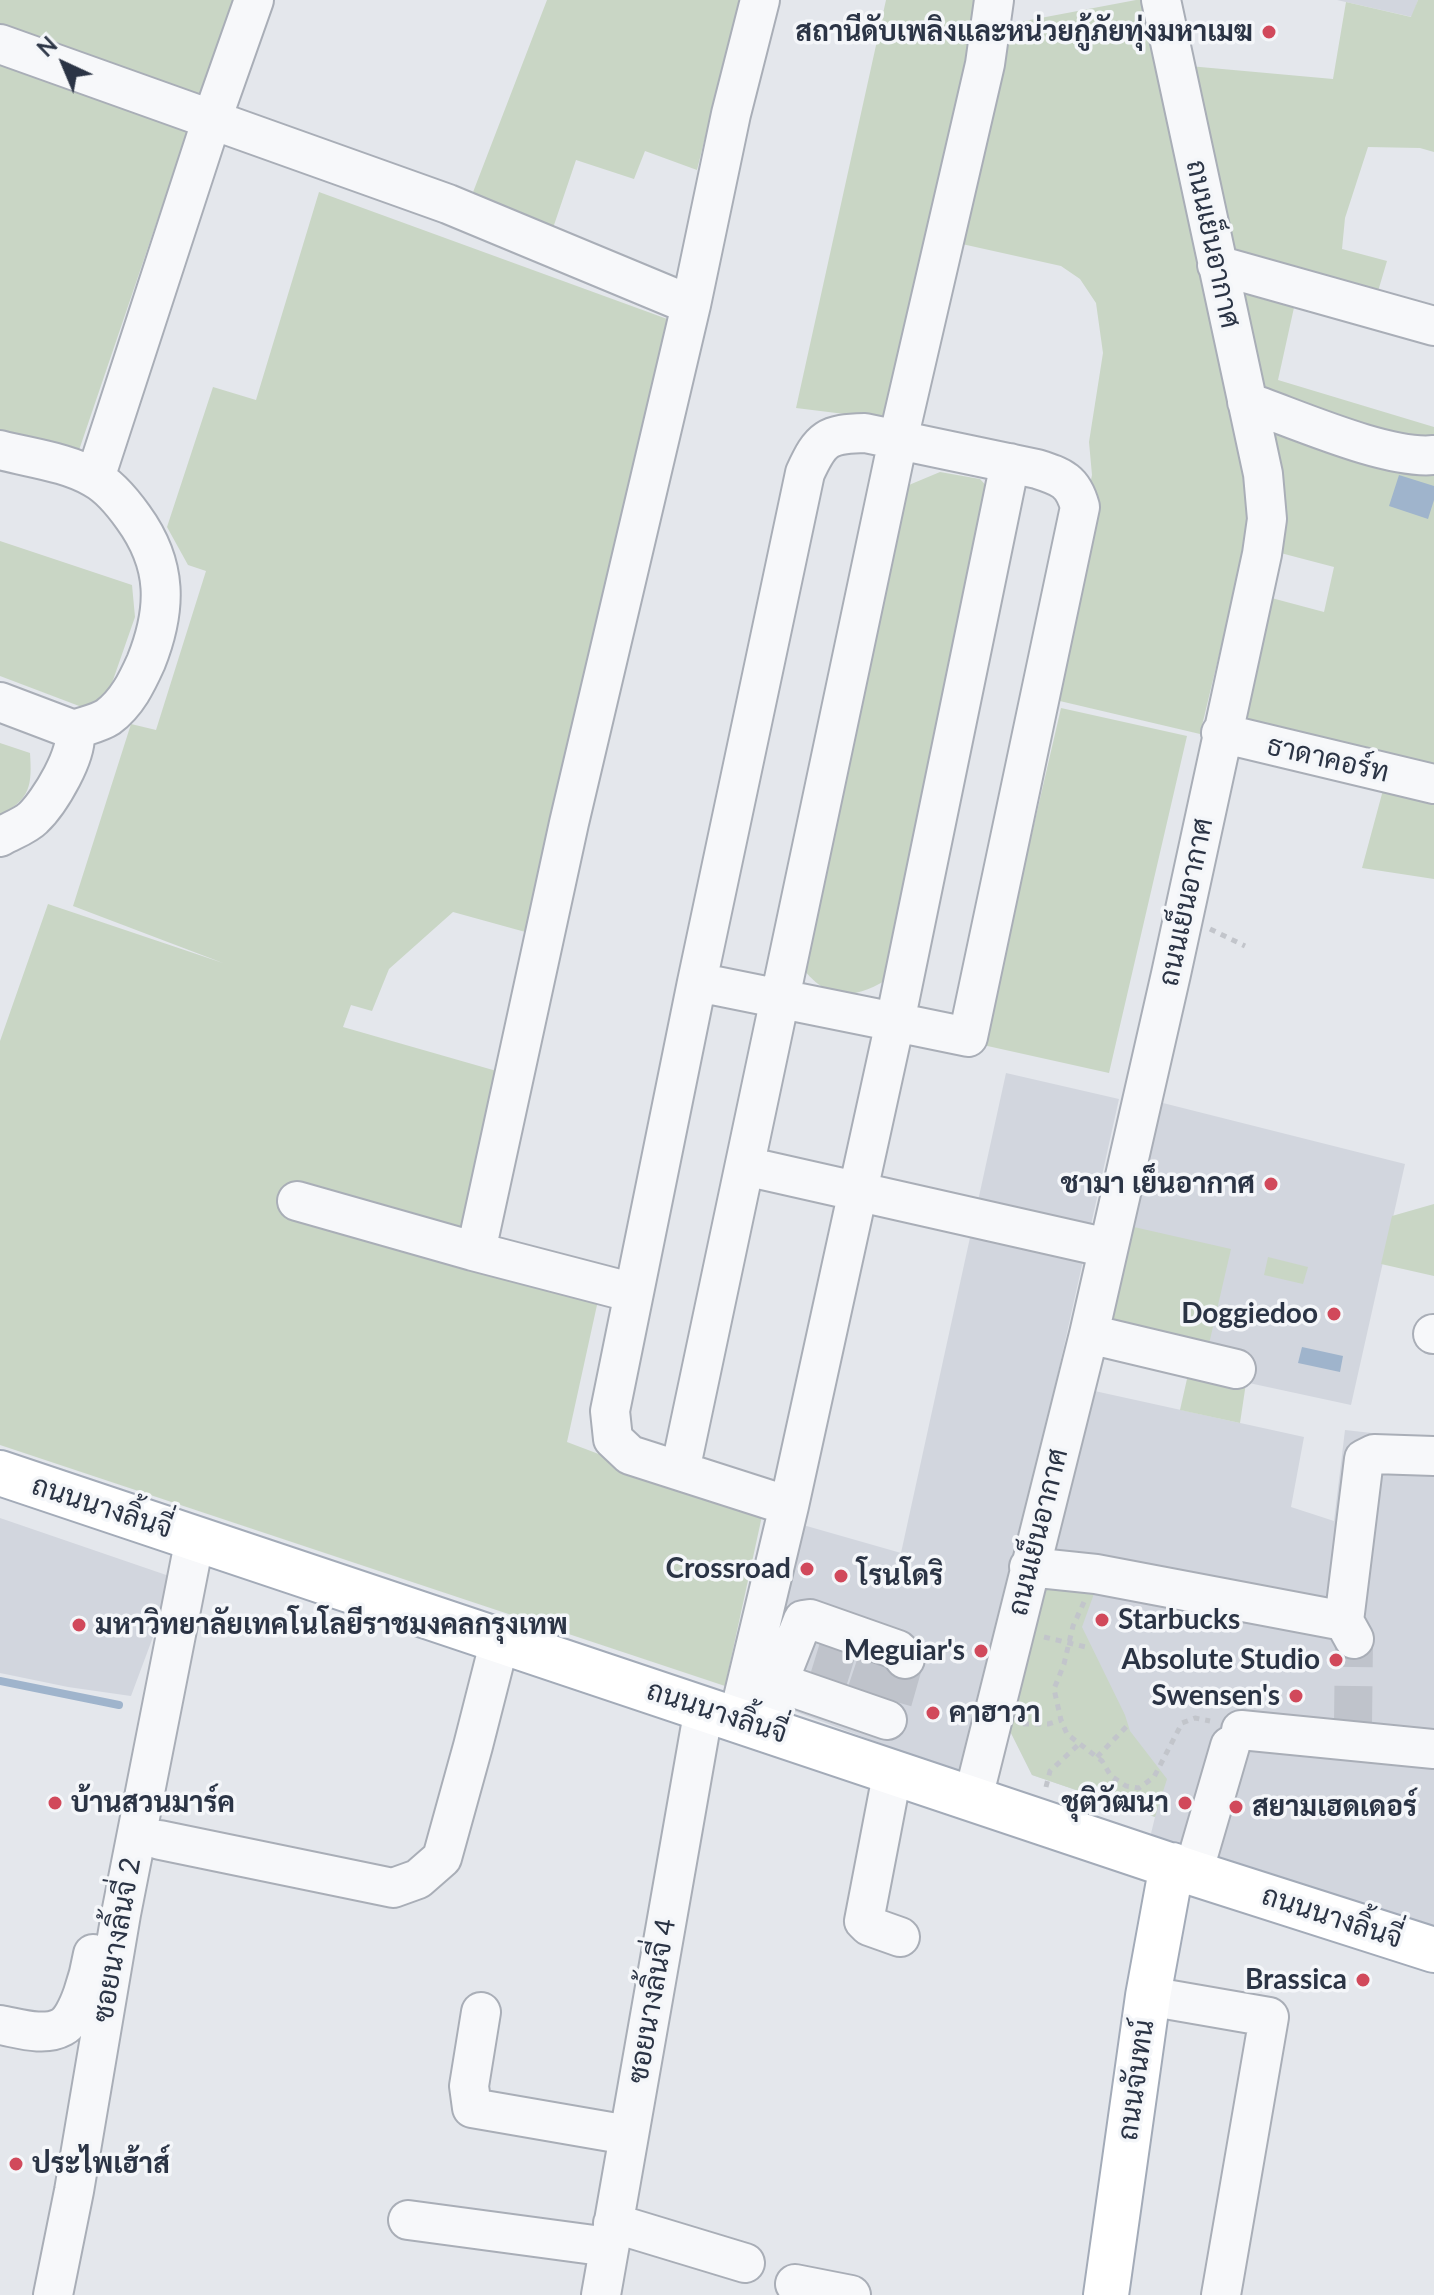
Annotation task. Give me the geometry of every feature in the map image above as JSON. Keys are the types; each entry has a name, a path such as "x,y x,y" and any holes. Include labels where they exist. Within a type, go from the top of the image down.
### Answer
{"main road":[{"name":"ถนนนางลิ้นจี่","path":"0,1473 1182,1869 1434,1950"},
{"name":"ถนนจันทน์","path":"1106,2295 1148,1996 1182,1869"}],"street":[{"path":"95,478 254,0"},
{"path":"473,1251 478,1242 569,823 691,305 731,114 760,0"},
{"path":"680,1471 898,440 985,64 994,0"},
{"name":"ถนนเย็นอากาศ","path":"973,1798 1089,1334 1175,959 1267,519 1263,474 1161,0"},
{"path":"0,44 448,204 691,305"},
{"path":"1217,265 1434,326"},
{"path":"1247,402 1387,451 1434,455"},
{"path":"697,982 968,1037 1080,507 1075,489 1057,475 865,433 839,434 825,439 805,473 697,982 610,1411 613,1439 630,1455 789,1506"},
{"path":"0,450 57,464 95,478 124,504 144,532 154,553 161,584 158,632 135,688 107,718 74,730 0,702"},
{"path":"764,1678 789,1506 895,1022 1010,463"},
{"path":"0,837 33,819 70,763 76,737 74,730"},
{"name":"ธาดาคอร์ท","path":"1221,733 1434,784"},
{"path":"745,1166 1108,1248"},
{"path":"297,1201 634,1293"},
{"path":"1089,1334 1236,1369"},
{"path":"1029,1567 1096,1574 1349,1630 1364,1459 1374,1454 1434,1456"},
{"name":"ซอยนางลิ้นจี่ 2","path":"53,2295 74,2191 121,1914 195,1538"},
{"path":"0,2025 40,2032 62,2027 75,2013 91,1963 130,1770 154,1677 181,1615"},
{"path":"764,1678 803,1620 810,1619 843,1635 889,1651"},
{"path":"160,1840 393,1888 418,1879 442,1858 500,1640"},
{"path":"764,1678 826,1690 876,1706 884,1767 864,1921 869,1926 900,1937"},
{"name":"ซอยนางลิ้นจี่ 4","path":"601,2295 628,2135 735,1718 764,1678"},
{"path":"1182,1869 1236,1738 1352,1732 1434,1749"},
{"path":"1148,1996 1269,2017 1221,2295"},
{"path":"481,2012 469,2086 472,2108 628,2135"},
{"path":"408,2220 611,2235 745,2263"},
{"path":"795,2284 851,2295"}],"path":[{"path":"1096,1574 1073,1626 1054,1689 1067,1734 1097,1757 1111,1776 1126,1786 1139,1788 1154,1777 1182,1723 1195,1718 1223,1723 1236,1738"},
{"path":"1040,1636 1090,1648"},
{"path":"1016,1723 1032,1726 1061,1720"},
{"path":"1097,1757 1128,1725"},
{"path":"1046,1789 1050,1771 1078,1745"}],"shaded area":[{"path":"1337,0 1418,0 1412,17"},
{"path":"1006,1073 1119,1099 1011,1584 962,1774 743,1692 803,1525 901,1553"},
{"path":"1155,1101 1405,1164 1351,1405 1184,1369 1125,1225"},
{"path":"1090,1390 1304,1437 1291,1507 1334,1521 1345,1430 1434,1440 1434,1927 1149,1842 1155,1817 1032,1775 1009,1729 1060,1558 1049,1549"},
{"name":"มหาวิทยาลัยเทคโนโลยีราชมงคลกรุงเทพ","path":"0,1518 175,1578 131,1696 0,1673"}],"green space":[{"path":"0,0 234,0 201,96 0,24"},
{"path":"547,0 739,0 697,170 645,151 634,179 576,160 553,228 470,200"},
{"path":"886,0 986,0 893,420 796,408"},
{"path":"1145,0 1253,513 1200,734 1047,698 1092,475 1089,442 1103,353 1096,303 1080,279 1061,266 953,242 998,26"},
{"path":"1418,0 1434,0 1434,152 1420,148 1368,147 1345,218 1342,249 1387,261 1376,298 1244,258 1233,250 1189,66 1333,79 1346,2 1411,17"},
{"path":"0,57 190,124 76,459 0,434"},
{"path":"319,192 670,320 529,933 453,912 389,969 372,1011 351,1005 343,1027 507,1074 469,1233 604,1273 567,1442 762,1516 725,1686 0,1445 0,1041 48,904 223,963 73,906 131,724 156,730 206,571 188,565 167,527 213,387 256,400"},
{"path":"1230,285 1295,303 1278,380 1434,427 1434,879 1362,868 1383,790 1237,728 1264,596 1324,612 1334,567 1273,551"},
{"path":"940,472 980,479 993,493 893,976 865,990 841,994 819,985 798,962 897,490"},
{"path":"0,541 132,585 135,617 105,703 95,712 0,676"},
{"path":"1061,708 1187,736 1109,1073 983,1045"},
{"path":"0,743 30,753 31,764 30,782 24,797 0,815"},
{"path":"1434,1204 1434,1276 1381,1264 1392,1216"},
{"path":"1125,1225 1231,1249 1206,1357 1103,1334"},
{"path":"1268,1257 1308,1267 1303,1284 1264,1275"},
{"path":"1189,1370 1246,1383 1240,1423 1180,1410"},
{"path":"1044,1589 1095,1591 1082,1627 1130,1731 1167,1779 1155,1817 1032,1775 1009,1729"}],"water":[{"path":"1399,475 1434,486 1434,500 1428,519 1389,506"},
{"path":"1302,1347 1343,1356 1340,1372 1298,1363"}],"waterway":[{"path":"0,1681 119,1705"}],"tunnel":[{"path":"828,1681 841,1639"},
{"path":"1353,1724 1354,1639"},
{"path":"866,1693 880,1651"},
{"path":"893,1701 905,1659"}],"place":[{"name":"สถานีดับเพลิงและหน่วยกู้ภัยทุ่งมหาเมฆ","path":"1269,32"},
{"name":"ชามา เย็นอากาศ","path":"1271,1184"},
{"name":"Doggiedoo","path":"1334,1314"},
{"name":"Crossroad","path":"807,1569"},
{"name":"โรนโดริ","path":"841,1576"},
{"name":"Starbucks","path":"1102,1620"},
{"name":"มหาวิทยาลัยเทคโนโลยีราชมงคลกรุงเทพ","path":"79,1625"},
{"name":"Meguiar's","path":"981,1651"},
{"name":"Absolute Studio","path":"1336,1660"},
{"name":"Swensen's","path":"1296,1696"},
{"name":"คาฮาวา","path":"933,1713"},
{"name":"บ้านสวนมาร์ค","path":"55,1803"},
{"name":"ชุติวัฒนา","path":"1185,1803"},
{"name":"สยามเฮดเดอร์","path":"1236,1807"},
{"name":"Brassica","path":"1363,1980"},
{"name":"ประไพเฮ้าส์","path":"16,2164"}]}
